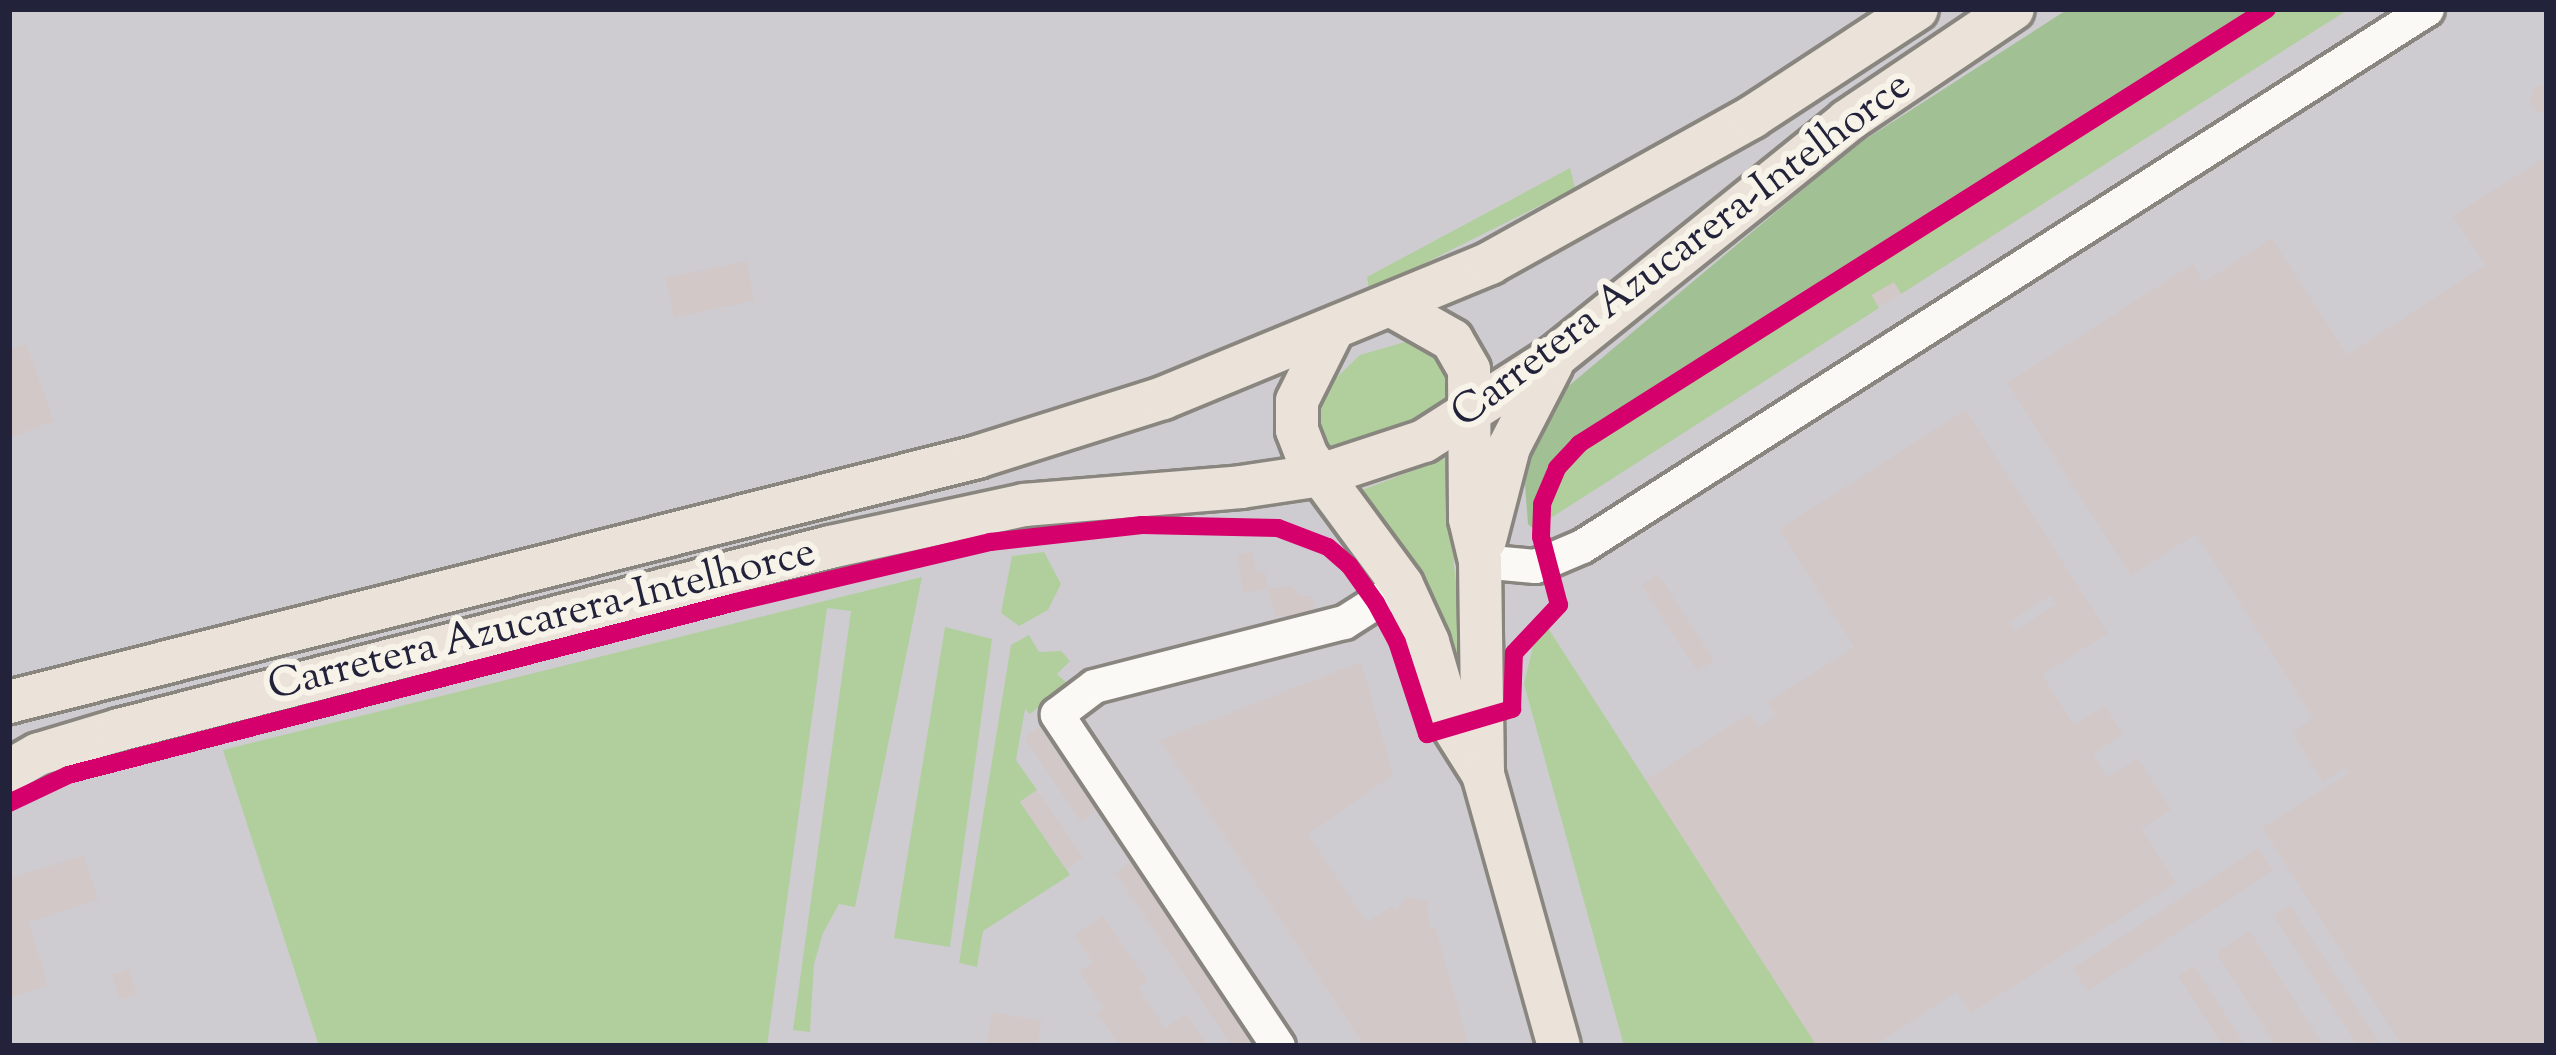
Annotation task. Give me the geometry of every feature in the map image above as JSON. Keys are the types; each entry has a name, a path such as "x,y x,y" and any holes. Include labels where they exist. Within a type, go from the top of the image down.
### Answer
{"main road":[{"name":"Carretera Azucarera-Intelhorce","path":"9,771 39,754 119,730 830,547 1024,505 1241,488 1321,475 1424,442 1556,357 1847,122 2013,9"},
{"name":"Carretera Azucarera-Intelhorce","path":"9,702 977,458 1163,398 1392,306 1604,203 1752,117 1912,11"},
{"path":"1392,306 1452,340 1469,370 1470,519 1480,561 1483,774 1558,1046"},
{"path":"1332,331 1298,401 1297,430 1321,475 1402,585 1428,642 1452,725 1483,774"},
{"path":"1480,561 1509,447 1556,357"},
{"path":"1241,488 1298,505 1367,538"}],"street":[{"path":"1480,561 1535,566 1582,546 2426,9"},
{"path":"1278,1046 1057,714 1094,686 1344,622 1402,585"}],"shaded area":[{"path":"9,9 2547,9 2547,1046 9,1046"}],"green space":[{"path":"2068,9 2257,9 1575,440 1551,465 1537,503 1536,531 1528,524 1524,471 1565,389 1852,148"},
{"path":"2276,9 2349,9 1901,294 1894,283 1873,296 1879,308 1546,521 1562,470 1582,449"},
{"path":"1570,168 1575,188 1369,291 1367,277"},
{"path":"1412,340 1429,347 1452,376 1448,406 1331,452 1318,435 1317,409 1333,381 1360,355"},
{"path":"1452,456 1454,565 1468,692 1460,695 1354,493"},
{"path":"1044,552 1061,584 1048,610 1019,626 1001,613 1012,556"},
{"path":"922,577 855,907 839,904 823,933 814,964 810,1032 793,1030 851,611 827,608 767,1046 319,1046 223,750"},
{"path":"945,627 992,639 950,947 894,938"},
{"path":"1548,628 1817,1046 1624,1046 1524,684 1533,646"},
{"path":"1029,635 1039,652 1061,651 1070,661 1057,674 1067,683 1030,714 1025,709 1016,760 1037,790 1020,802 1070,875 983,931 977,967 959,963 1011,645"}],"building":[{"path":"2547,83 2547,115 2534,110 2530,99 2534,89"},
{"path":"2547,156 2547,1046 2402,1046 2262,828 2349,773 2345,768 2323,782 2292,732 2313,718 2196,534 2131,576 2007,383 2193,264 2204,282 2272,238 2347,355 2485,265 2453,216"},
{"path":"746,261 754,300 674,317 666,278"},
{"path":"1894,282 1901,294 1878,307 1871,295"},
{"path":"26,344 54,421 9,438 9,350"},
{"path":"1966,410 2108,633 2042,675 2074,725 2105,706 2123,734 2093,754 2107,777 2138,758 2171,810 2141,829 2176,883 1971,1013 1957,992 1873,1046 1817,1046 1646,780 1750,713 1759,727 1776,716 1767,702 1854,647 1779,529","holes":["2050,596 2056,604 2014,631 2009,622"]},
{"path":"1253,552 1256,572 1265,571 1268,589 1243,593 1237,554"},
{"path":"1658,574 1714,660 1697,671 1641,585"},
{"path":"1292,586 1300,596 1312,596 1314,608 1297,621 1286,615 1275,617 1268,589"},
{"path":"1361,662 1393,775 1308,834 1367,923 1392,906 1396,912 1406,897 1427,901 1429,928 1435,926 1469,1046 1365,1046 1160,740"},
{"path":"1040,727 1096,811 1081,821 1024,738"},
{"path":"1037,790 1083,858 1066,869 1020,801"},
{"path":"2258,848 2273,871 2087,991 2073,968"},
{"path":"84,855 98,900 29,922 48,986 9,998 9,879"},
{"path":"1131,862 1255,1045 1232,1046 1115,873"},
{"path":"2290,905 2381,1046 2358,1046 2273,916"},
{"path":"1103,916 1148,981 1138,988 1165,1028 1186,1014 1208,1046 1120,1046 1097,1013 1104,1008 1079,972 1093,963 1074,935"},
{"path":"2250,931 2324,1046 2276,1046 2216,953"},
{"path":"2194,966 2246,1046 2223,1046 2178,976"},
{"path":"128,969 137,993 121,1000 111,975"},
{"path":"992,1012 1042,1021 1037,1046 986,1046"}],"cycle path":[{"path":"9,803 68,775 736,602 990,542 1142,525 1278,528 1328,547 1349,565 1397,642 1427,734 1512,709 1514,653 1559,605 1541,537 1542,504 1557,468 1579,444 2267,9"}]}
